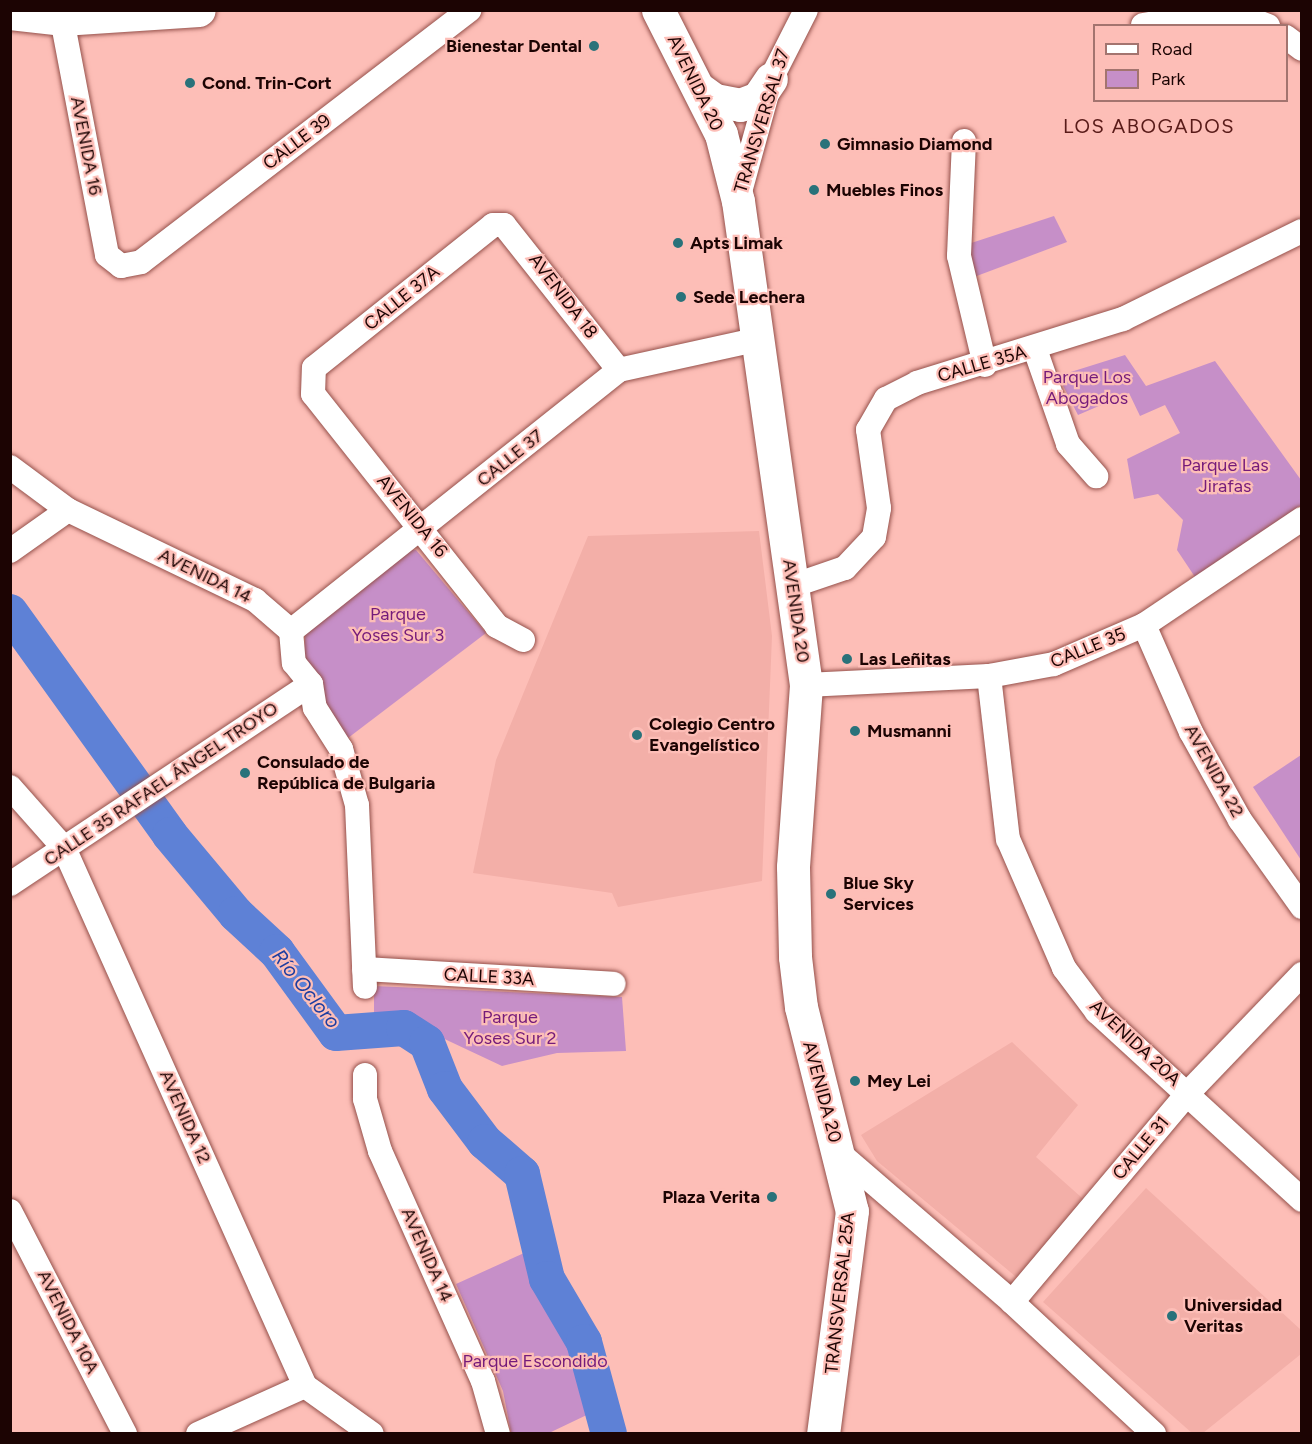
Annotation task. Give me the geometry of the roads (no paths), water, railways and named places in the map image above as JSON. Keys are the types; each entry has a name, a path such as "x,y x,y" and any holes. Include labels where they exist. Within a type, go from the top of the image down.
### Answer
{"main road":[{"path":"10,13 62,19 200,10"},
{"name":"AVENIDA 20","path":"658,10 701,90 721,134 738,201 755,340 806,685 793,867 794,946 801,1007 839,1153"},
{"path":"701,90 715,100 740,105 758,98 771,79"},
{"name":"TRANSVERSAL 25A","path":"823,1434 852,1211 839,1153"}],"street":[{"name":"CALLE 39","path":"121,266 141,262 469,10"},
{"name":"TRANSVERSAL 37","path":"738,201 771,79 806,10"},
{"path":"1149,24 1209,14 1242,16 1263,24"},
{"name":"AVENIDA 16","path":"62,19 107,255 121,266"},
{"path":"1288,38 1302,50"},
{"path":"964,141 959,256 985,365"},
{"name":"CALLE 37A","path":"310,383 323,361 493,225 504,225"},
{"name":"AVENIDA 18","path":"504,225 619,370"},
{"name":"CALLE 35A","path":"792,586 845,568 874,537 879,508 868,430 878,407 917,383 985,365 1124,319 1302,231"},
{"name":"CALLE 37","path":"291,631 619,370 755,340"},
{"path":"1035,349 1068,444 1096,476"},
{"name":"AVENIDA 16","path":"310,383 313,394 423,528 497,626 523,640"},
{"name":"AVENIDA 14","path":"10,467 68,510 255,600 291,631"},
{"path":"10,551 68,510"},
{"name":"CALLE 35","path":"806,685 989,676 1054,664 1144,625 1302,519"},
{"name":"AVENIDA 22","path":"1144,625 1208,761 1302,907"},
{"path":"291,631 294,663 311,684"},
{"name":"AVENIDA 20A","path":"989,676 1008,839 1038,918 1064,968 1097,1012 1188,1093 1302,1200"},
{"name":"CALLE 35 RAFAEL ÁNGEL TROYO","path":"10,884 311,684"},
{"name":"CALLE 33A","path":"311,684 315,708 341,750 357,805 364,978 614,984"},
{"name":"AVENIDA 12","path":"10,787 64,848 305,1386"},
{"name":"CALLE 31","path":"1012,1302 1188,1093 1302,974"},
{"name":"AVENIDA 14","path":"365,1075 365,1099 380,1151 483,1381 498,1434"},
{"name":"AVENIDA 20","path":"839,1153 1012,1302 1154,1434"},
{"path":"852,1211 872,1201 894,1200"},
{"name":"AVENIDA 10A","path":"10,1211 125,1434"},
{"path":"198,1434 305,1386 372,1434"}],"waterway":[{"name":"Río Ocloro","path":"10,612 170,835 236,914 277,952 336,1033 404,1028 427,1043 445,1089 485,1142 522,1174 547,1279 584,1342 609,1434"}],"place":[{"name":"Bienestar Dental","path":"594,46"},
{"name":"Cond. Trin-Cort","path":"190,83"},
{"name":"Gimnasio Diamond","path":"825,144"},
{"name":"Muebles Finos","path":"814,190"},
{"name":"Apts Limak","path":"678,243"},
{"name":"Sede Lechera","path":"681,297"},
{"name":"Las Leñitas","path":"847,659"},
{"name":"Musmanni","path":"855,731"},
{"name":"Colegio Centro Evangelístico","path":"637,735"},
{"name":"Consulado de República de Bulgaria","path":"245,773"},
{"name":"Blue Sky Services","path":"831,894"},
{"name":"Mey Lei","path":"855,1081"},
{"name":"Plaza Verita","path":"772,1197"},
{"name":"Universidad Veritas","path":"1172,1316"}],"district":[{"name":"LOS ABOGADOS","path":"1149,126"}],"park label":[{"name":"Parque Los Abogados","path":"1087,388"},
{"name":"Parque Las Jirafas","path":"1225,476"},
{"name":"Parque Yoses Sur 3","path":"398,625"},
{"name":"Parque Yoses Sur 2","path":"510,1028"},
{"name":"Parque Escondido","path":"535,1361"}]}
